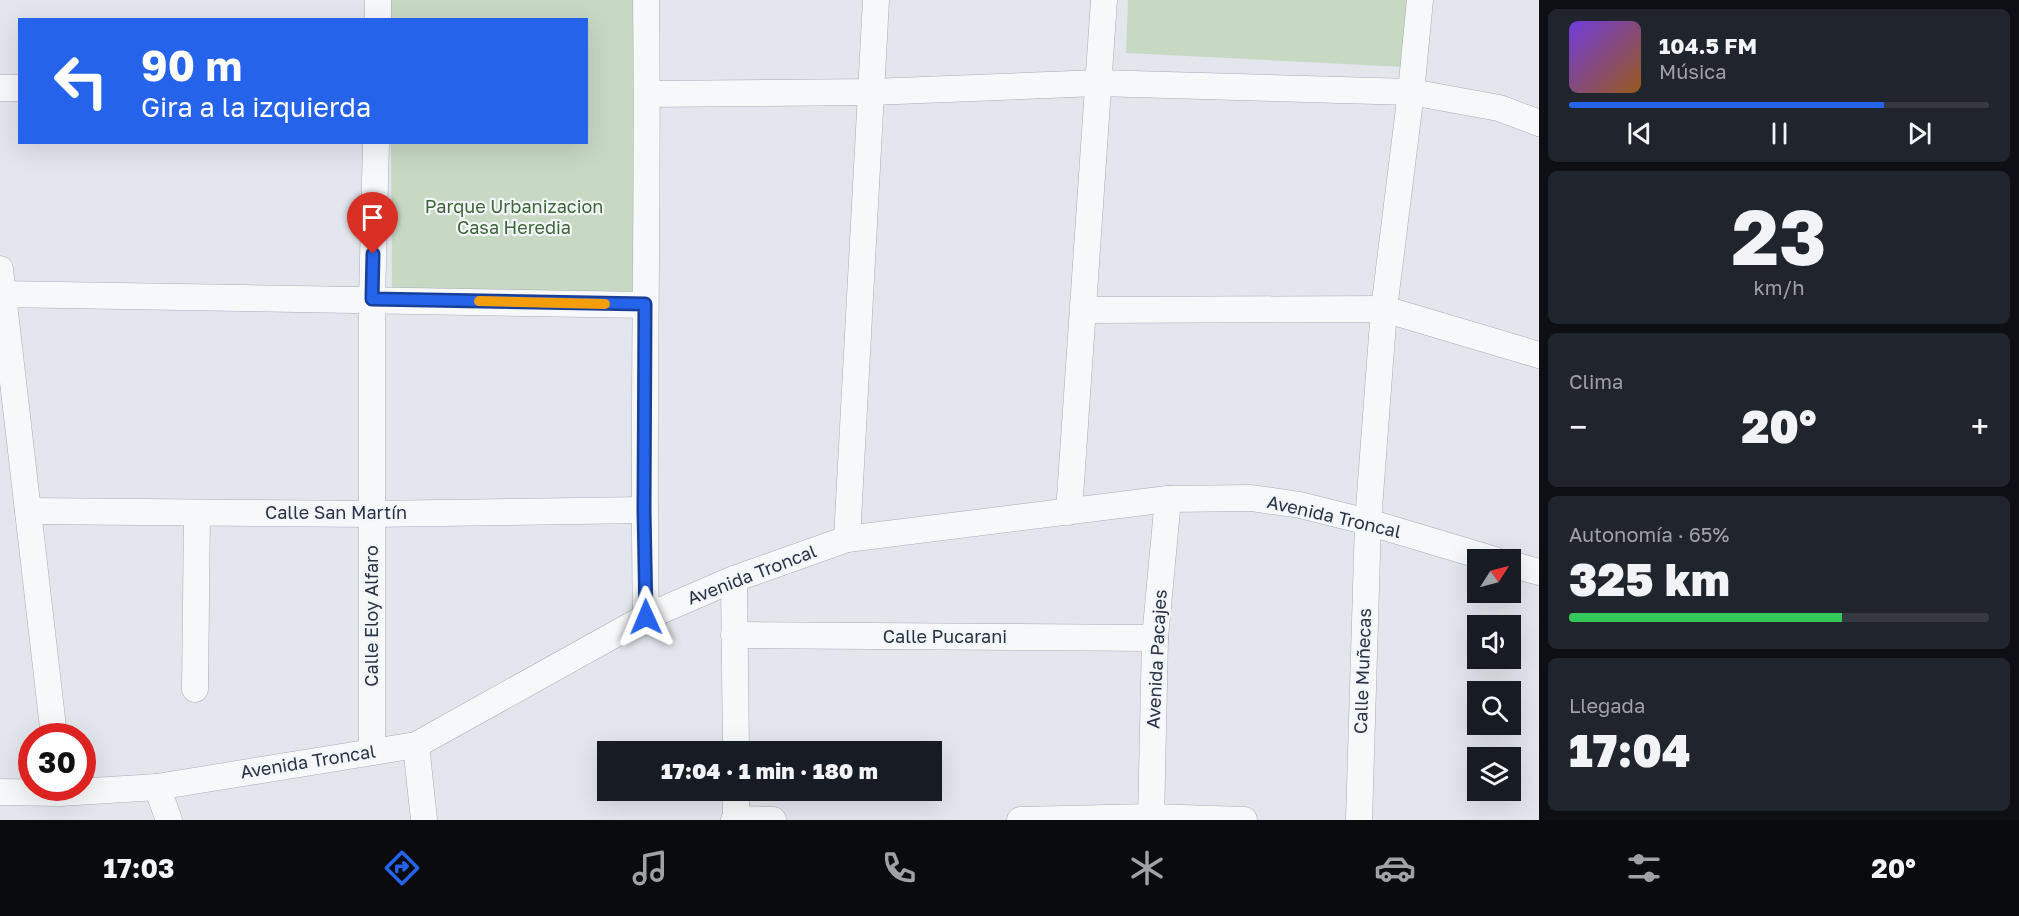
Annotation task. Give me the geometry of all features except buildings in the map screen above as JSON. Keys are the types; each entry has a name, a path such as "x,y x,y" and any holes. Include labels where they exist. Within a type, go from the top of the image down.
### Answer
{"street":[{"path":"378,0 378,18"},
{"path":"646,0 644,510 646,617"},
{"path":"847,539 876,0"},
{"path":"1069,512 1104,0"},
{"name":"Calle Muñecas","path":"1359,820 1368,522 1384,309 1420,0"},
{"path":"647,94 872,92 1098,83 1411,92 1499,108 1539,123"},
{"path":"0,88 18,88"},
{"name":"Calle Eloy Alfaro","path":"372,752 372,299 376,144"},
{"path":"0,269 1,294 52,723"},
{"path":"1,294 645,304"},
{"path":"1084,310 1384,309 1539,355"},
{"name":"Avenida Troncal","path":"96,789 157,787 416,745 646,617 734,579 847,539 1168,499 1251,498 1300,505 1368,522 1467,552"},
{"name":"Avenida Pacajes","path":"1151,818 1155,638 1168,499"},
{"name":"Calle San Martín","path":"28,512 371,514 644,510"},
{"path":"195,689 197,513"},
{"path":"1521,567 1539,572"},
{"path":"734,579 736,741"},
{"name":"Calle Pucarani","path":"734,636 1155,638"},
{"path":"416,745 424,820"},
{"path":"157,787 169,820"},
{"name":"Avenida Troncal","path":"0,792 18,791"},
{"path":"736,801 736,820 773,820"},
{"path":"1020,820 1151,818 1245,820"}],"green space":[{"name":"Parque Urbanizacion Casa Heredia","path":"391,0 634,0 635,293 392,293 391,144 588,144 588,18 391,18"},
{"path":"1128,0 1407,0 1404,67 1126,53"}],"slow traffic":[{"path":"479,301 605,304"}],"route":[{"path":"373,254 372,299 645,304 646,617"}]}
